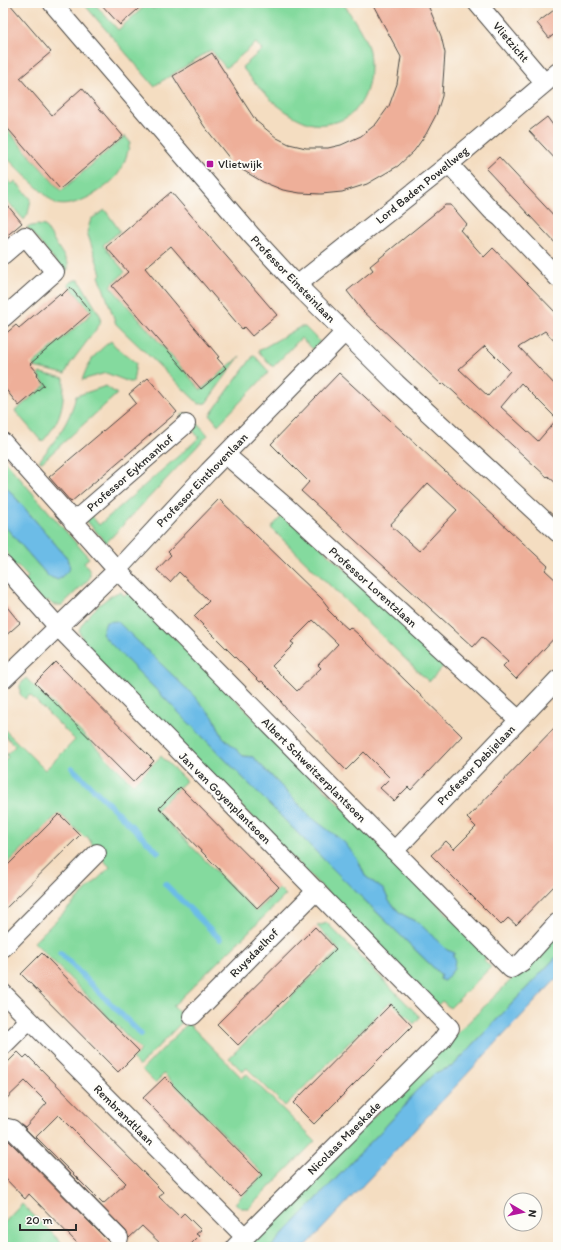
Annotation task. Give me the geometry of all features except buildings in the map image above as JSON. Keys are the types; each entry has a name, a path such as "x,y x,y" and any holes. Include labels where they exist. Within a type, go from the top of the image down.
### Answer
{"street":[{"name":"Professor Einsteinlaan","path":"52,3 252,236 297,285 396,383 558,532"},
{"name":"Vlietzicht","path":"477,3 551,77"},
{"name":"Lord Baden Powellweg","path":"297,285 449,164 551,77"},
{"path":"449,164 492,211 502,218 558,278"},
{"path":"3,255 25,236 55,272 3,318"},
{"name":"Professor Einthovenlaan","path":"3,680 117,570 208,471 226,455 344,332"},
{"name":"Professor Eykmanhof","path":"74,522 186,424"},
{"path":"3,442 117,570"},
{"name":"Professor Lorentzlaan","path":"226,455 284,505 519,720"},
{"name":"Jan van Goyenplantsoen","path":"3,566 58,627 317,890 450,1028"},
{"name":"Albert Schweitzerplantsoen","path":"117,570 511,969 522,962 558,922"},
{"name":"Professor Debijelaan","path":"394,851 558,679"},
{"path":"3,948 97,853"},
{"name":"Ruysdaelhof","path":"192,1016 317,890"},
{"name":"Rembrandtlaan","path":"3,993 240,1242"},
{"path":"3,1046 29,1020"},
{"name":"Nicolaas Maeskade","path":"240,1242 441,1041 450,1028"},
{"path":"3,1127 12,1129 119,1238"}],"green space":[{"path":"83,3 94,3 118,30 147,4 153,9 160,3 343,3 362,33 369,51 370,73 365,94 361,103 354,111 346,118 336,122 316,124 299,119 271,100 242,67 262,50 256,43 226,68 211,50 154,86"},
{"path":"3,125 61,191 125,136 130,142 122,167 113,180 90,196 64,205 53,202 3,154"},
{"path":"3,175 12,184 15,181 31,199 28,214 24,220 3,196"},
{"path":"105,210 120,231 103,245 125,272 110,286 201,390 240,356 206,403 199,404 116,324 99,276 101,274 87,232 91,219"},
{"path":"37,225 45,226 68,263 68,269 65,273 27,227"},
{"path":"75,280 79,280 101,317 100,324 70,364 65,374 34,367 33,364 92,313 68,284"},
{"path":"300,327 305,327 320,342 313,349 301,338 273,367 258,351"},
{"path":"111,341 136,363 133,382 129,382 106,373 82,380 93,358"},
{"path":"254,355 269,372 218,425 210,415"},
{"path":"40,373 64,378 60,413 53,427 42,442 15,411 46,385 38,375"},
{"path":"106,386 117,394 42,462 39,461 66,423 76,396"},
{"path":"187,413 208,435 106,543 86,520 90,514 99,525 199,438 181,415"},
{"path":"3,459 89,558 84,562 90,572 89,579 62,605 53,605 48,600 43,604 24,581 28,577 17,565 13,569 4,559 8,555 3,548 3,524 48,576 68,559 3,483"},
{"path":"282,516 291,524 293,522 447,662 429,682 271,528"},
{"path":"129,591 488,955 484,960 491,967 450,1008 442,1001 438,1005 79,641 82,637 79,631 81,626 103,601 116,593 121,592 124,596","holes":["102,634 214,718 222,736 243,756 253,757 312,818 330,832 358,860 365,876 384,890 389,901 400,913 420,924 451,955 449,975 440,979 441,975 341,877"]},
{"path":"26,678 133,784 161,756 186,781 156,810 256,912 279,888 286,895 173,1006 185,1019 139,1066 132,1059 141,1050 34,942 110,867 100,857 87,836 85,838 59,813 3,868 3,762 8,757 6,755 15,746 3,733 3,728 45,770 75,740 30,695 25,699 20,694 20,685"},
{"path":"327,923 420,1017 414,1024 391,1001 285,1106 247,1068 242,1071 229,1058 339,950 317,926"},
{"path":"558,933 558,955 453,1066 435,1073 414,1093 403,1108 271,1247 243,1247"},
{"path":"188,1023 242,1078 247,1074 315,1141 249,1208 241,1208 235,1203 264,1175 164,1074 155,1083 142,1070"},
{"path":"22,1204 66,1247 3,1247 3,1224"}],"water":[{"path":"3,483 68,559 70,569 58,580 48,576 3,524"},
{"path":"117,621 197,699 214,718 222,736 243,756 253,757 312,818 344,842 358,860 365,876 384,890 389,901 400,913 420,924 447,950 455,953 452,955 455,959 454,969 444,981 440,979 441,975 341,877 110,643 102,634 106,622"},
{"path":"558,955 558,977 305,1247 271,1247 403,1108 414,1093 435,1073 453,1066"}],"waterway":[{"path":"72,768 158,852"},
{"path":"165,884 220,939"},
{"path":"60,953 141,1034"}],"place":[{"name":"Vlietwijk","path":"210,164"}]}
